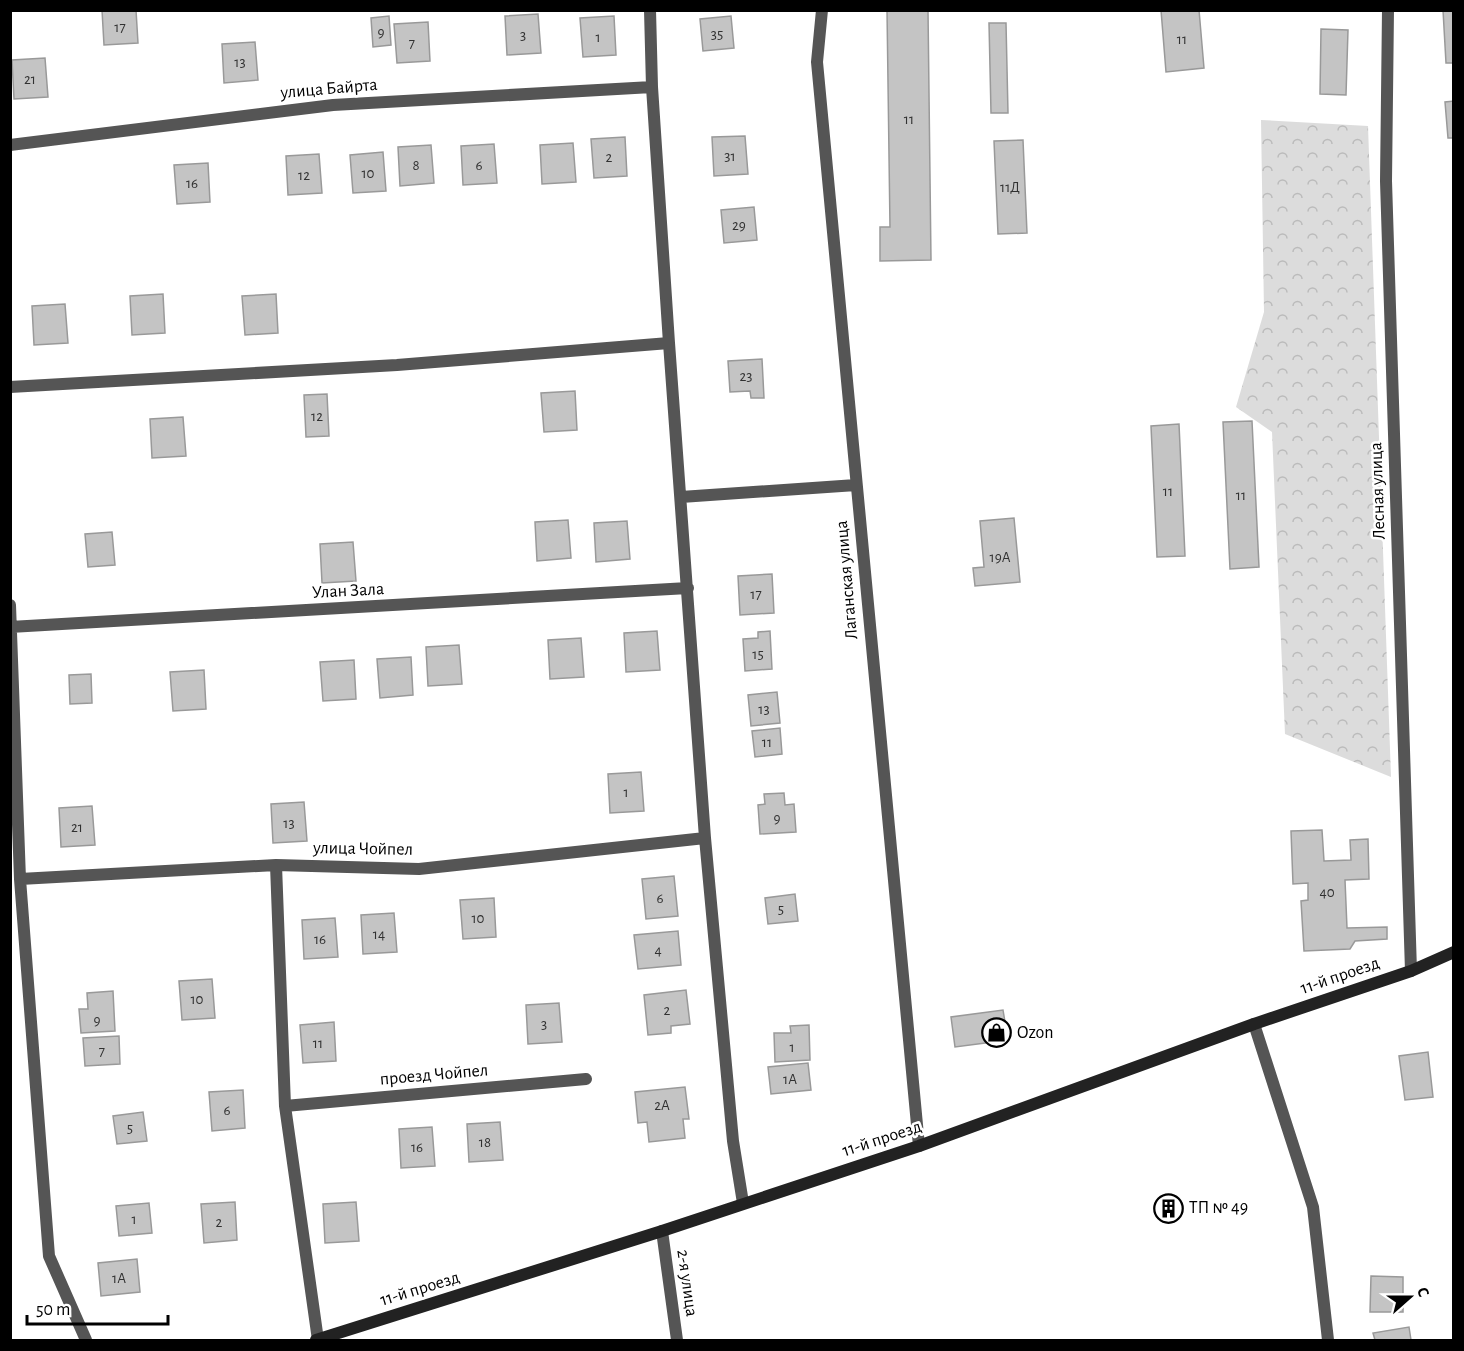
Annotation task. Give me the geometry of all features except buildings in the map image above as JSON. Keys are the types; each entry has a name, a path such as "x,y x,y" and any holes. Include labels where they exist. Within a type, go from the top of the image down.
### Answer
{"street":[{"path":"650,10 652,87 669,343 705,838 733,1141 743,1203"},
{"name":"Лаганская улица","path":"822,10 817,63 919,1146"},
{"name":"Лесная улица","path":"1388,10 1386,181 1411,970"},
{"name":"улица Байрта","path":"10,145 333,105 652,87"},
{"path":"10,387 397,365 669,343"},
{"path":"681,497 856,485"},
{"name":"Улан Зала","path":"11,627 688,588"},
{"path":"10,605 20,879 49,1256 86,1341"},
{"name":"улица Чойпел","path":"20,879 276,865 419,868 705,838"},
{"path":"276,865 285,1106 317,1340"},
{"name":"11-й проезд","path":"317,1340 662,1231 919,1146 1254,1024 1411,970 1454,952"},
{"path":"1254,1024 1313,1208 1328,1341"},
{"name":"проезд Чойпел","path":"285,1106 586,1079"},
{"name":"2-я улица","path":"662,1231 677,1341"}],"green space":[{"path":"1261,120 1368,126 1391,777 1285,734 1272,432 1236,407 1264,312"}],"place":[{"name":"Ozon","path":"996,1033"},
{"name":"ТП № 49","path":"1168,1208"}]}
